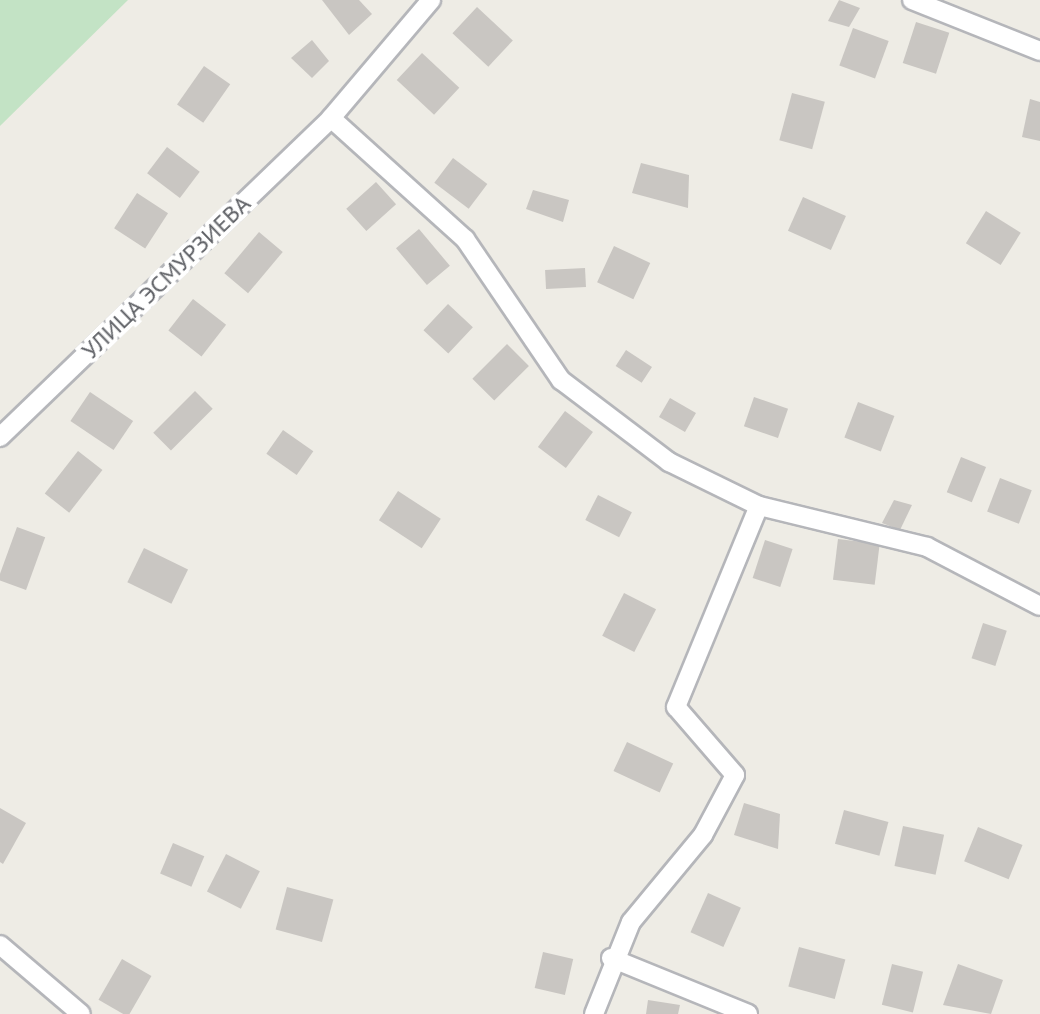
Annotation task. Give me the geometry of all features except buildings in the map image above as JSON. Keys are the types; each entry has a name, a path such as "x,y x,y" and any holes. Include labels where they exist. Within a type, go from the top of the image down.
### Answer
{"street":[{"name":"УЛИЦА ЭСМУРЗИЕВА","path":"0,437 331,118 431,0"},
{"path":"912,0 1040,51"},
{"path":"331,118 465,239 561,380 669,462 759,506 927,547 1040,606"},
{"path":"594,1014 611,958 631,922 703,835 735,775 676,707 759,506"},
{"path":"0,945 81,1014"},
{"path":"611,958 748,1014"}],"green space":[{"path":"0,0 128,0 0,126"}]}
